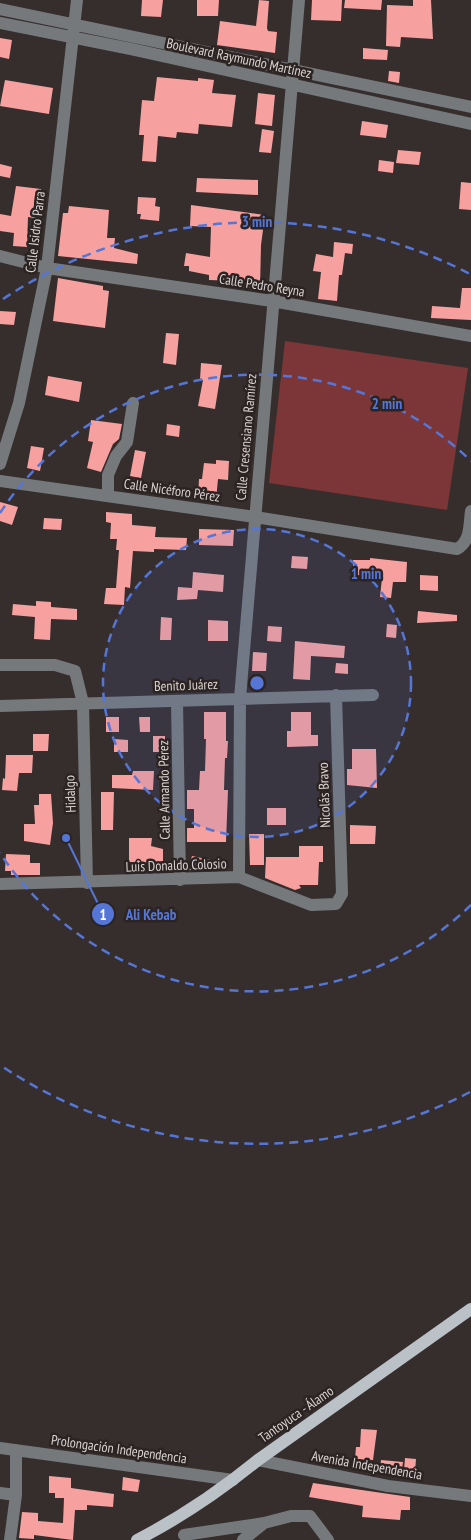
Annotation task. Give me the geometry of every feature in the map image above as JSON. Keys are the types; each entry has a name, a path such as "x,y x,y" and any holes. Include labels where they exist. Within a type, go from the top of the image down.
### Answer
{"main road":[{"name":"Tantoyuca - Álamo","path":"137,1540 171,1522 233,1480 258,1460 471,1309"}],"street":[{"name":"Calle Isidro Parra","path":"0,464 19,403 47,268 77,0"},
{"name":"Calle Cresensiano Ramírez","path":"239,877 240,698 272,301 293,85 299,0"},
{"name":"Boulevard Raymundo Martínez","path":"0,9 294,72 471,107"},
{"name":"Boulevard Raymundo Martínez","path":"0,24 471,124"},
{"name":"Calle Pedro Reyna","path":"0,256 47,268 272,301 471,336"},
{"path":"108,496 108,476 116,456 127,442 133,403"},
{"name":"Calle Nicéforo Pérez","path":"0,481 255,517 458,549 464,545 468,538 471,511"},
{"name":"Hidalgo","path":"0,665 55,664 75,671 83,703 88,883"},
{"name":"Nicolás Bravo","path":"336,695 342,894"},
{"name":"Benito Juárez","path":"0,706 373,695"},
{"name":"Calle Armando Pérez","path":"177,701 180,880"},
{"name":"Luis Donaldo Colosio","path":"0,884 88,883 239,877 310,905 336,904 342,894"},
{"name":"Prolongación Independencia","path":"0,1448 233,1480"},
{"path":"10,1540 16,1495 16,1450"},
{"name":"Avenida Independencia","path":"258,1460 388,1486 471,1496"},
{"path":"0,1493 16,1495"},
{"path":"171,1522 186,1537 291,1516 310,1516 328,1540"},
{"path":"243,1540 264,1522"}],"shaded area":[{"path":"285,341 468,368 447,510 269,483"}],"building":[{"path":"142,0 163,0 161,17 141,16"},
{"path":"197,0 219,0 218,16 197,16"},
{"path":"259,0 269,1 267,28 268,31 277,32 275,53 217,45 220,21 256,26"},
{"path":"312,0 342,0 341,21 311,20"},
{"path":"345,0 382,0 381,10 344,8"},
{"path":"413,0 431,0 433,39 401,37 400,47 386,46 387,5 413,6"},
{"path":"0,38 12,40 9,59 0,57"},
{"path":"363,48 388,50 387,60 363,59"},
{"path":"389,71 400,72 399,83 388,81"},
{"path":"157,77 198,81 198,78 214,80 212,93 236,95 232,127 199,124 198,134 177,132 176,138 158,136 156,162 142,161 144,135 139,135 142,100 154,101"},
{"path":"5,80 53,88 49,114 0,106"},
{"path":"258,93 275,95 272,126 255,124"},
{"path":"362,121 388,125 386,138 360,135"},
{"path":"262,129 274,131 271,153 259,152"},
{"path":"398,150 421,152 419,165 396,163"},
{"path":"379,160 394,162 393,173 378,171"},
{"path":"0,164 12,167 10,178 0,176"},
{"path":"197,178 258,180 258,195 196,192"},
{"path":"461,182 471,183 471,210 459,209"},
{"path":"16,186 41,189 39,219 28,217 27,247 13,246 14,233 0,231 0,214 11,216"},
{"path":"138,197 156,198 155,206 160,207 159,221 140,219 141,214 137,214"},
{"path":"191,205 265,215 261,245 260,288 236,288 237,281 209,280 209,275 189,271 189,266 184,266 186,253 210,257 211,227 190,226"},
{"path":"69,206 109,210 107,238 115,238 114,248 138,254 137,264 58,256 63,213 68,213"},
{"path":"334,242 353,244 352,254 345,253 342,275 339,275 337,301 318,299 321,272 313,271 316,254 333,257"},
{"path":"58,278 103,286 103,290 109,291 105,328 53,321"},
{"path":"462,288 471,288 471,320 431,318 432,306 460,308"},
{"path":"0,311 16,312 14,325 0,324"},
{"path":"166,333 179,334 176,365 163,363"},
{"path":"201,363 222,365 215,409 198,406 203,380 200,380"},
{"path":"48,376 82,382 79,402 45,395"},
{"path":"91,420 122,424 119,439 113,444 101,472 87,468 93,442 88,441"},
{"path":"167,424 180,426 179,437 166,435"},
{"path":"31,446 44,448 40,471 27,468"},
{"path":"135,450 146,452 141,478 130,476"},
{"path":"216,460 229,461 228,480 218,479 216,500 198,499 199,479 202,479 204,463 216,464"},
{"path":"0,502 18,507 12,525 0,521"},
{"path":"106,512 132,514 132,525 156,527 155,537 187,538 186,550 154,549 154,552 133,551 130,588 125,587 124,605 104,604 106,588 116,588 119,550 116,550 117,539 110,539 111,523 106,522"},
{"path":"44,518 62,519 61,530 43,529"},
{"path":"199,529 234,530 233,546 199,545"},
{"path":"292,556 308,557 307,569 291,568"},
{"path":"370,558 407,562 406,582 393,582 391,598 380,597 382,578 353,575 353,560 370,560"},
{"path":"193,572 224,575 223,592 198,590 197,599 177,600 178,587 192,588"},
{"path":"420,575 438,576 438,591 420,590"},
{"path":"36,601 51,602 51,607 77,609 77,620 51,619 50,640 34,639 35,617 12,615 13,604 36,606"},
{"path":"418,611 457,615 457,621 417,623"},
{"path":"161,617 172,618 171,640 160,640"},
{"path":"208,620 228,621 228,641 208,641"},
{"path":"387,624 397,625 396,638 386,637"},
{"path":"268,626 282,627 281,642 267,641"},
{"path":"295,641 345,646 344,658 311,656 310,680 293,679"},
{"path":"253,652 267,653 266,671 252,671"},
{"path":"336,663 348,664 348,674 335,673"},
{"path":"204,712 226,712 226,741 228,741 227,758 225,758 224,790 228,790 226,842 187,842 187,828 194,828 194,809 187,809 187,790 199,790 200,771 205,771 206,739 204,739"},
{"path":"291,712 311,712 311,735 318,735 318,746 287,747 287,731 291,731"},
{"path":"106,717 119,717 119,732 106,732"},
{"path":"139,717 150,717 150,732 140,732"},
{"path":"33,734 49,734 48,751 33,751"},
{"path":"153,736 165,736 165,752 153,752"},
{"path":"114,739 128,740 128,752 114,752"},
{"path":"352,749 376,749 377,788 347,785 347,769 352,769"},
{"path":"6,755 33,755 32,773 19,773 17,791 2,790 3,778 5,779"},
{"path":"133,771 154,771 153,790 112,788 112,775 132,775"},
{"path":"101,792 114,792 113,830 101,830"},
{"path":"39,794 51,794 53,823 50,845 24,841 24,824 35,824 34,805 39,805"},
{"path":"267,808 286,808 286,825 267,825"},
{"path":"350,825 376,826 375,844 350,844"},
{"path":"249,834 264,834 264,865 250,865"},
{"path":"129,838 152,838 151,846 163,849 163,864 129,862"},
{"path":"299,846 323,846 323,862 319,862 318,885 299,885 301,888 295,890 265,878 266,857 299,857"},
{"path":"6,854 30,855 30,863 40,863 40,875 11,875 11,871 5,871"},
{"path":"192,856 216,861 214,870 188,870"},
{"path":"361,1429 377,1430 373,1460 355,1459 356,1447 360,1447"},
{"path":"405,1458 416,1459 415,1472 404,1471"},
{"path":"381,1460 403,1462 401,1475 380,1473"},
{"path":"49,1476 71,1478 71,1488 114,1494 113,1507 87,1505 87,1510 75,1510 73,1540 34,1535 34,1539 19,1538 22,1512 38,1513 38,1521 63,1523 64,1498 55,1498 55,1493 49,1493"},
{"path":"123,1477 140,1480 138,1492 122,1490"},
{"path":"313,1483 410,1497 410,1510 401,1510 400,1520 362,1517 363,1506 309,1497"}],"place":[{"name":"Ali Kebab","path":"66,838"}]}
